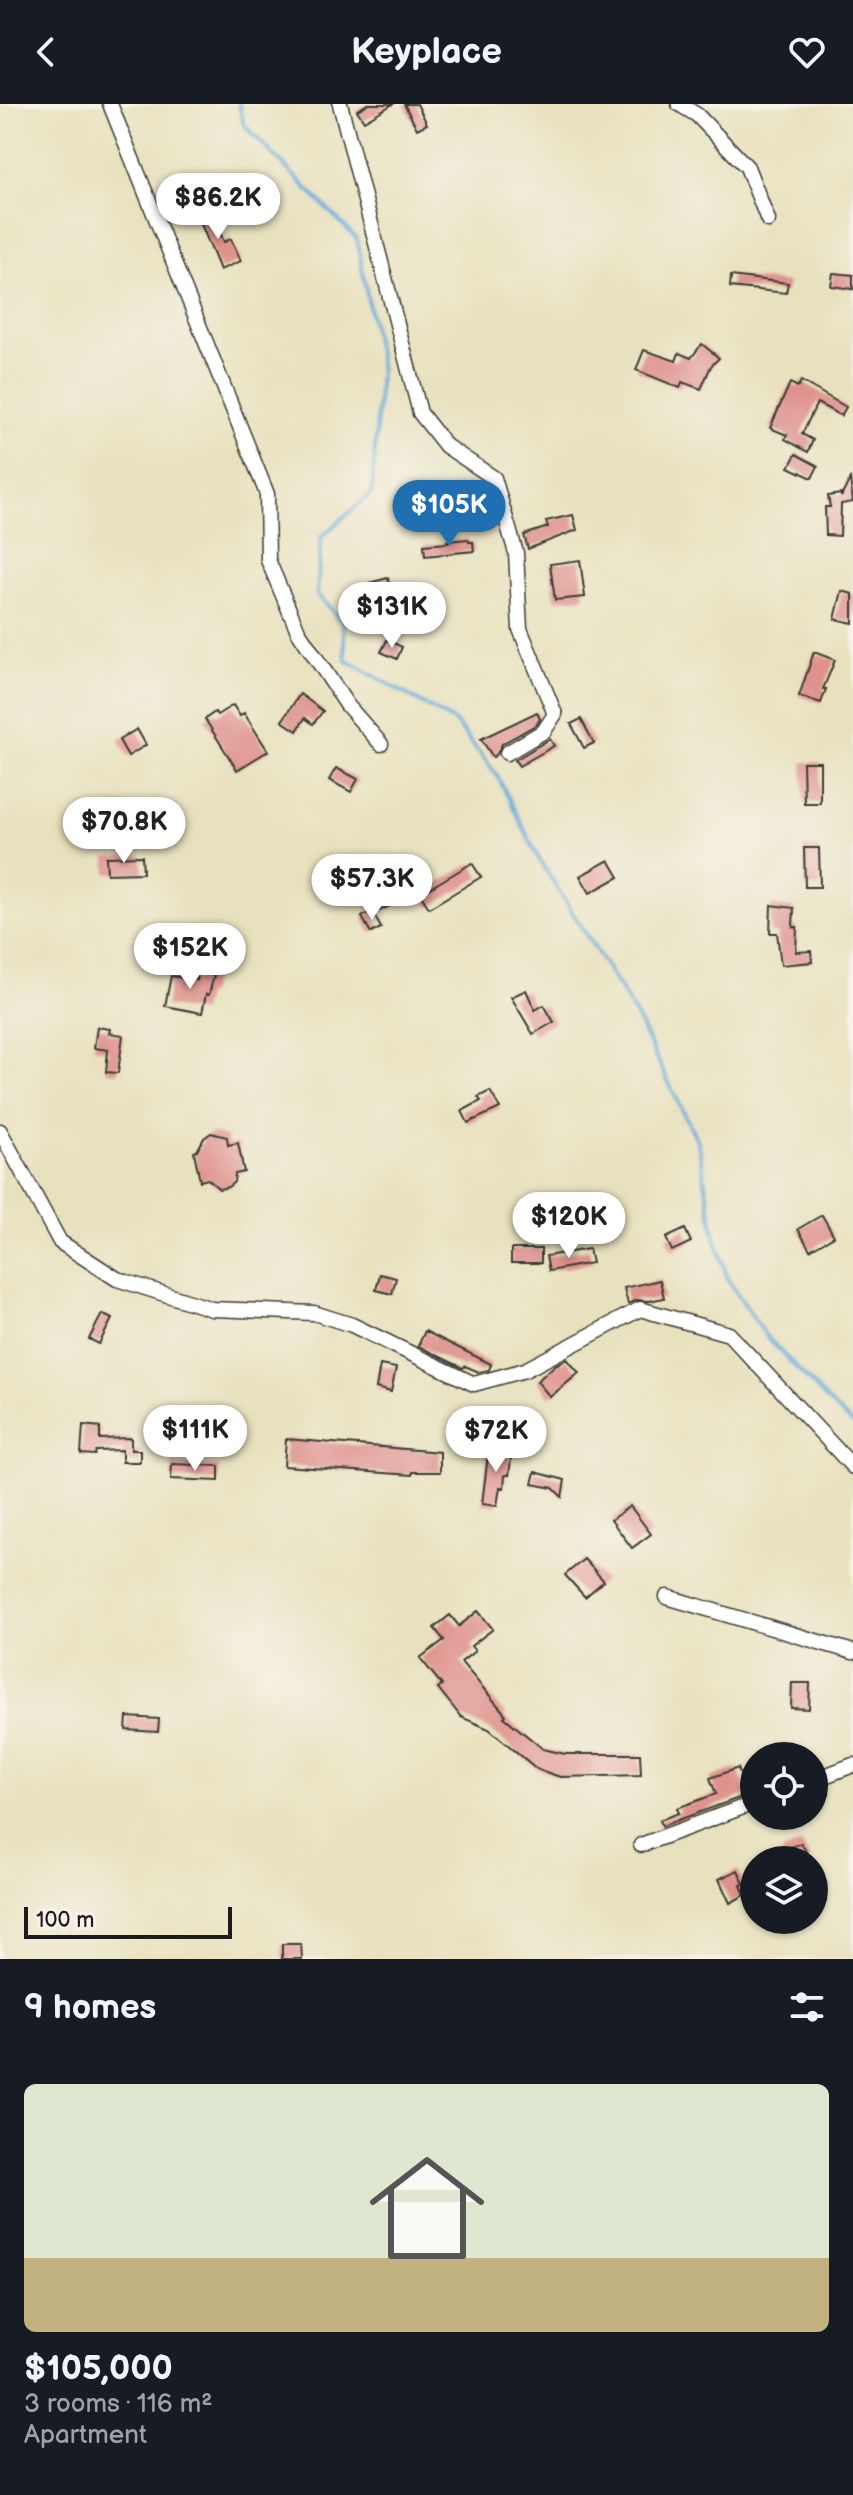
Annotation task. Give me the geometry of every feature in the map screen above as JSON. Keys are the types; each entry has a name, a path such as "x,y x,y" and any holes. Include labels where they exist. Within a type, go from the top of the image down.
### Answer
{"street":[{"path":"110,104 267,494 268,560 298,631 347,705 381,744"},
{"path":"340,104 420,413 446,446 494,478 516,553 520,629 555,714 544,731 507,753"},
{"path":"679,104 697,115 747,167 768,220"},
{"path":"0,1131 60,1242 117,1279 212,1309 314,1313 352,1325 474,1384 525,1370 640,1309 729,1334 853,1467"},
{"path":"667,1597 853,1652"},
{"path":"828,1775 853,1765"},
{"path":"641,1845 740,1808"}],"building":[{"path":"368,104 393,104 364,121 357,110"},
{"path":"404,104 417,104 427,124 417,129"},
{"path":"209,207 224,242 231,239 241,261 220,270 196,212"},
{"path":"833,273 853,275 853,289 831,286"},
{"path":"731,276 788,283 786,293 730,287"},
{"path":"702,344 719,358 711,366 701,389 682,382 680,388 636,370 644,350 676,361 679,353 691,358"},
{"path":"801,381 846,407 841,416 817,403 802,434 813,440 808,452 785,439 787,435 770,428 790,383 798,387"},
{"path":"796,454 818,466 812,478 789,467"},
{"path":"850,479 853,502 841,504 840,536 826,535 825,507 830,507 828,496 841,494 841,497"},
{"path":"573,515 577,530 528,549 524,535 548,527 546,521"},
{"path":"468,539 473,542 474,551 425,556 424,545"},
{"path":"580,560 585,597 555,600 550,564"},
{"path":"388,578 397,622 363,628 359,608 375,605 369,583"},
{"path":"842,591 853,594 853,623 835,619"},
{"path":"387,640 402,647 397,659 381,652"},
{"path":"814,652 835,660 823,689 826,689 821,703 799,696"},
{"path":"300,694 323,711 313,724 305,718 297,731 282,721"},
{"path":"233,705 240,716 244,713 268,751 237,770 205,719"},
{"path":"537,712 540,719 537,724 502,744 493,757 481,739"},
{"path":"581,719 594,743 584,748 571,724"},
{"path":"137,729 146,745 128,756 119,740"},
{"path":"550,739 554,746 519,766 515,760"},
{"path":"803,762 820,762 820,803 804,803"},
{"path":"336,768 358,779 351,792 329,780"},
{"path":"125,805 127,813 141,810 145,826 118,833 112,808"},
{"path":"804,848 819,848 820,887 805,887"},
{"path":"142,856 143,873 107,874 106,857"},
{"path":"609,860 619,877 590,893 580,876"},
{"path":"472,863 481,877 429,908 420,894"},
{"path":"387,884 393,899 388,901 390,906 377,912 369,891"},
{"path":"771,905 794,908 796,952 811,951 812,962 781,965 777,933 770,933"},
{"path":"372,911 381,928 371,933 362,917"},
{"path":"199,967 215,971 202,1013 165,1006 171,976 197,980"},
{"path":"526,990 535,1010 544,1005 554,1022 533,1034 511,997"},
{"path":"97,1027 123,1035 118,1073 106,1072 108,1050 94,1048"},
{"path":"490,1091 500,1108 468,1123 462,1111 481,1101 478,1097"},
{"path":"211,1133 227,1137 228,1145 238,1143 244,1172 235,1174 234,1182 228,1187 219,1189 208,1179 200,1181 194,1152"},
{"path":"822,1215 834,1236 810,1250 798,1229"},
{"path":"685,1229 691,1242 672,1251 666,1238"},
{"path":"511,1249 541,1249 541,1263 511,1263"},
{"path":"589,1249 592,1263 549,1271 546,1256"},
{"path":"380,1274 396,1278 392,1294 376,1290"},
{"path":"660,1280 664,1298 636,1300 628,1304 624,1288"},
{"path":"102,1314 112,1319 99,1344 89,1339"},
{"path":"425,1331 491,1364 489,1370 479,1372 465,1366 463,1368 418,1346"},
{"path":"567,1359 579,1373 550,1397 537,1381"},
{"path":"380,1365 396,1368 391,1392 376,1388"},
{"path":"494,1413 513,1424 508,1434 488,1423"},
{"path":"83,1425 100,1427 100,1439 131,1438 131,1450 140,1450 140,1462 122,1462 122,1450 81,1454"},
{"path":"286,1439 440,1452 440,1472 412,1472 412,1475 284,1466"},
{"path":"489,1447 512,1451 509,1475 505,1475 504,1488 500,1487 497,1506 482,1504"},
{"path":"172,1464 219,1466 219,1481 171,1479"},
{"path":"535,1472 565,1480 562,1497 553,1488 532,1484"},
{"path":"630,1506 651,1534 632,1548 611,1520"},
{"path":"584,1559 604,1581 585,1597 565,1575"},
{"path":"478,1611 493,1629 471,1646 475,1651 461,1662 506,1715 504,1717 543,1749 565,1754 640,1754 641,1775 560,1777 537,1769 489,1729 461,1717 438,1688 442,1685 420,1658 444,1640 434,1628 450,1615 459,1626"},
{"path":"792,1683 810,1683 809,1709 791,1708"},
{"path":"127,1717 159,1719 158,1732 126,1730"},
{"path":"738,1768 740,1798 662,1826 660,1820 679,1813 677,1808 716,1794 710,1778"},
{"path":"738,1870 740,1898 730,1903 719,1879"},
{"path":"282,1944 301,1944 302,1959 282,1959"}],"waterway":[{"path":"239,104 244,125 357,239 380,368 372,493 321,537 317,595 343,622 346,660 455,722 497,775 539,859 632,1008 698,1142 715,1237 728,1280 766,1336 853,1424"}]}
